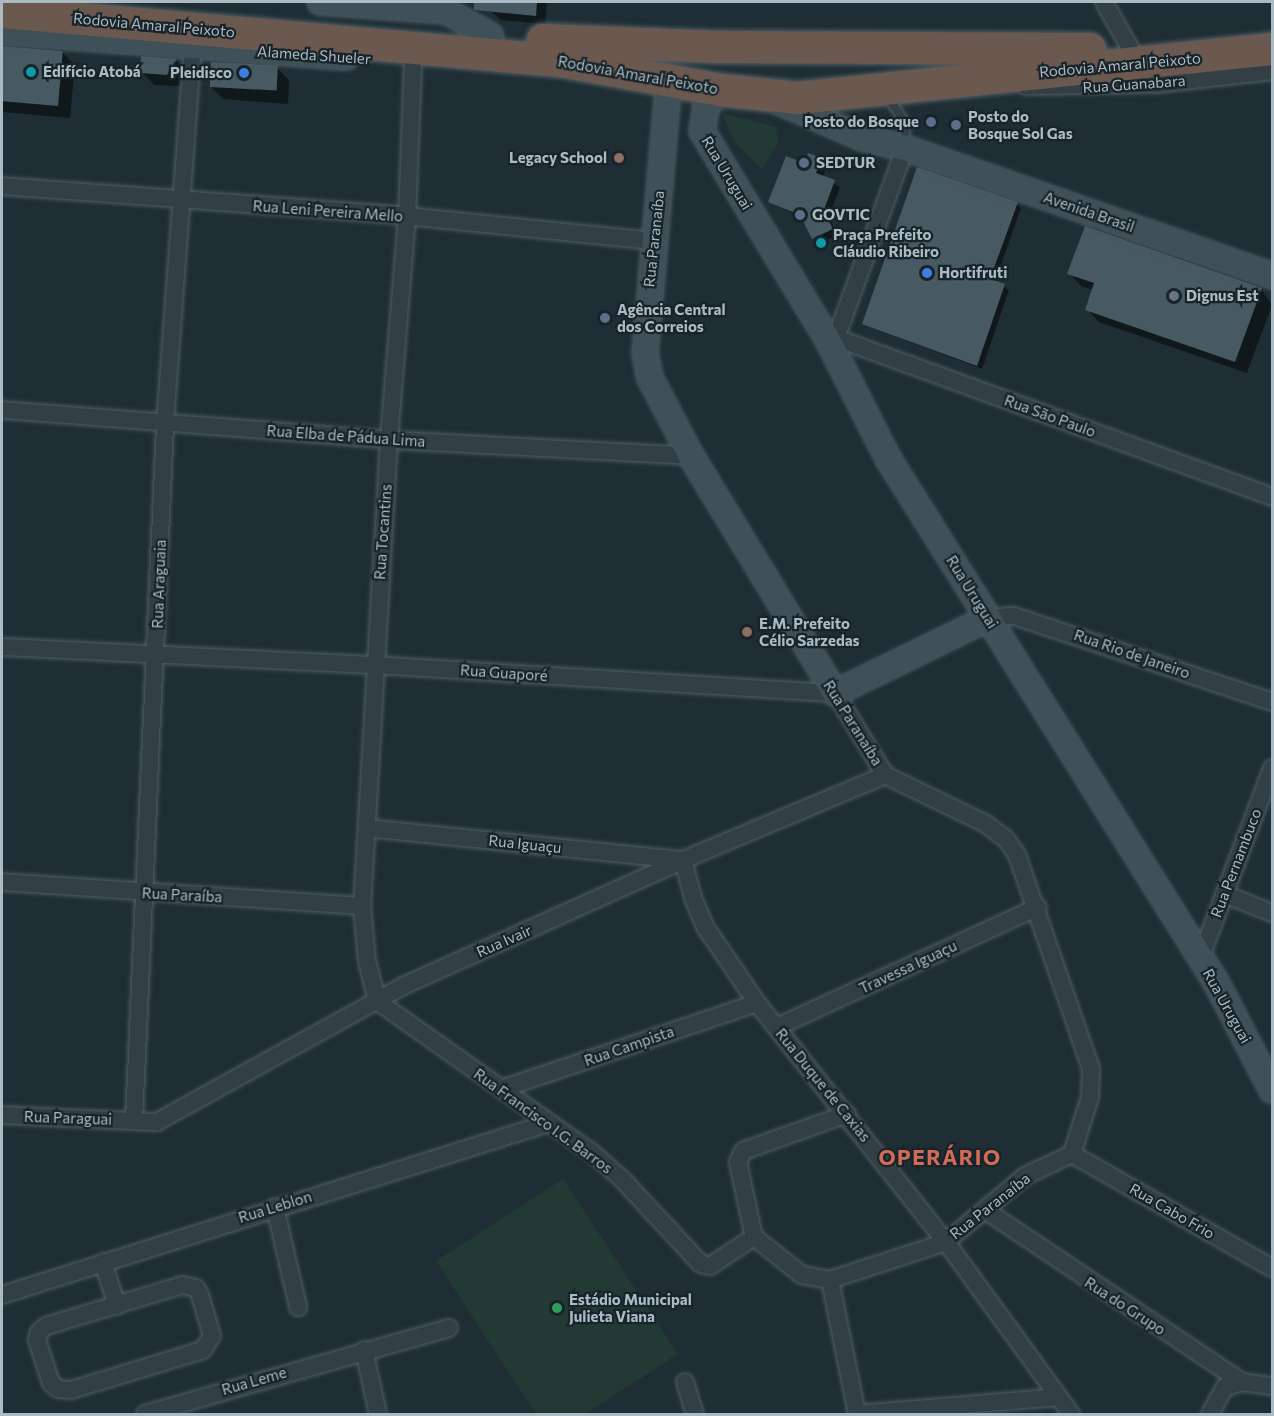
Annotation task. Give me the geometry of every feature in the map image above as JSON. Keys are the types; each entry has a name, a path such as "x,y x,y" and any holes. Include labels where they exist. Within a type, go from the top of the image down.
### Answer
{"highway":[{"name":"Rodovia Amaral Peixoto","path":"49,2 491,36 717,47 1130,48 1272,31"},
{"name":"Rodovia Amaral Peixoto","path":"2,12 561,61 769,97 884,91 997,76 1272,49"},
{"path":"669,79 685,57 717,47"},
{"path":"862,47 880,52 892,64 891,80 884,91"}],"street":[{"path":"320,2 413,5 454,12 491,36"},
{"path":"1104,2 1130,48"},
{"name":"Alameda Shueler","path":"2,32 412,62 446,50"},
{"name":"Rua Araguaia","path":"134,1120 142,893 157,654 165,424 193,47"},
{"name":"Rua Tocantins","path":"377,1001 367,961 362,906 368,828 374,664 407,216 412,62"},
{"name":"Rua Guanabara","path":"997,76 1038,88 1092,88 1272,71"},
{"name":"Rua Paranaíba","path":"669,79 666,134 653,241 645,353 650,378 691,456 885,775 986,824 1006,839 1017,855 1038,907 1091,1069 1090,1097 1072,1154 1025,1176 946,1242 830,1280"},
{"name":"Rua Uruguai","path":"720,90 706,107 702,131 832,339 889,460 1200,959 1272,1090"},
{"name":"Avenida Brasil","path":"769,97 844,131 905,148 1272,276"},
{"path":"666,134 687,124 702,131"},
{"path":"832,339 905,148"},
{"name":"Rua Leni Pereira Mello","path":"2,186 407,216 653,241"},
{"name":"Rua São Paulo","path":"832,339 1272,497"},
{"name":"Rua Elba de Pádua Lima","path":"2,411 389,440 691,456"},
{"name":"Rua Rio de Janeiro","path":"989,618 1014,616 1272,702"},
{"name":"Rua Guaporé","path":"2,648 374,664 835,693 989,618"},
{"name":"Rua Pernambuco","path":"1200,959 1272,768"},
{"name":"Rua Ivair","path":"134,1120 157,1122 377,1001 683,860 885,775"},
{"name":"Rua Iguaçu","path":"368,828 683,860"},
{"name":"Rua Duque de Caxias","path":"683,860 693,898 706,928 757,1003 946,1242 1071,1414"},
{"name":"Rua Paraíba","path":"2,882 362,906"},
{"path":"1224,894 1272,913"},
{"name":"Travessa Iguaçu","path":"777,1027 1038,907"},
{"name":"Rua Francisco I.G. Barros","path":"377,1001 549,1123 621,1178 701,1264 710,1266 754,1237"},
{"name":"Rua Campista","path":"501,1089 757,1003"},
{"path":"847,1114 743,1151 738,1162 754,1237 802,1275 830,1280 857,1414 1058,1397"},
{"name":"Rua Paraguai","path":"2,1115 134,1120"},
{"name":"Rua Leblon","path":"2,1295 549,1123"},
{"name":"Rua Cabo Frio","path":"1072,1154 1272,1268"},
{"path":"276,1207 298,1307"},
{"name":"Rua do Grupo","path":"985,1210 1242,1382 1272,1386"},
{"path":"103,1262 117,1306"},
{"path":"189,1285 200,1295 212,1336 204,1350 70,1390 58,1389 51,1383 37,1340 39,1332 46,1326 117,1306 189,1285"},
{"name":"Rua Leme","path":"145,1414 364,1350 449,1328"},
{"path":"364,1350 378,1414"},
{"path":"685,1382 695,1414"},
{"path":"1210,1414 1225,1388 1242,1382"}],"lane":[{"path":"884,91 905,122 905,148"}],"green space":[{"path":"722,113 776,127 778,144 762,169 734,141"},
{"name":"Estádio Municipal Julieta Viana","path":"563,1179 678,1354 585,1414 536,1414 436,1261"}],"building":[{"path":"474,2 537,2 536,16 474,10"},
{"name":"Edifício Atobá","path":"2,46 63,51 58,106 2,101"},
{"path":"141,56 177,59 167,75 140,73"},
{"name":"Pleidisco","path":"211,62 278,66 277,90 210,87"},
{"name":"SEDTUR","path":"808,153 822,158 816,173 835,180 824,210 833,229 812,239 800,215 768,202 786,156 804,163"},
{"name":"Hortifruti","path":"917,167 1018,202 990,279 1005,284 977,366 862,324"},
{"name":"Dignus Est","path":"1085,226 1262,288 1235,362 1085,310 1094,283 1067,274"}],"place":[{"name":"Edifício Atobá","path":"31,72"},
{"name":"Pleidisco","path":"244,73"},
{"name":"Posto do Bosque","path":"931,122"},
{"name":"Posto do Bosque Sol Gas","path":"956,125"},
{"name":"Legacy School","path":"619,158"},
{"name":"SEDTUR","path":"804,163"},
{"name":"GOVTIC","path":"800,215"},
{"name":"Praça Prefeito Cláudio Ribeiro","path":"821,243"},
{"name":"Hortifruti","path":"927,273"},
{"name":"Dignus Est","path":"1174,296"},
{"name":"Agência Central dos Correios","path":"605,318"},
{"name":"E.M. Prefeito Célio Sarzedas","path":"747,632"},
{"name":"Estádio Municipal Julieta Viana","path":"557,1308"}],"district":[{"name":"OPERÁRIO","path":"940,1157"}]}
